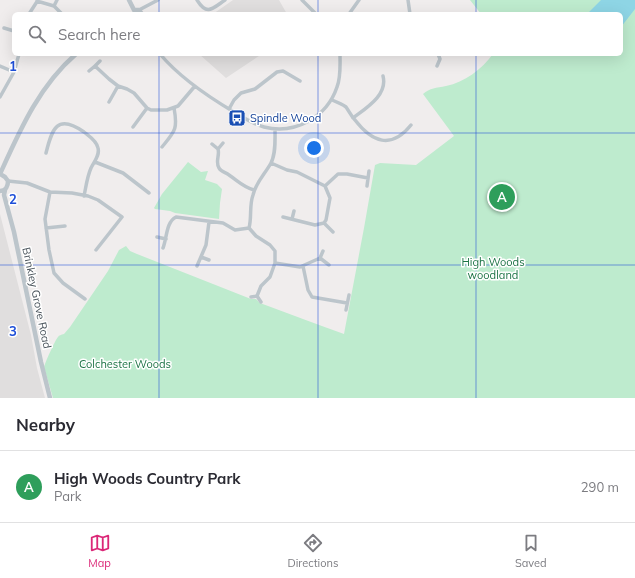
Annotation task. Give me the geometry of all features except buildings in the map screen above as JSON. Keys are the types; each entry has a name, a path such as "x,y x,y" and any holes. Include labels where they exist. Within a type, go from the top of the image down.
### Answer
{"street":[{"path":"30,12 38,0 54,6 60,12"},
{"path":"54,6 56,0"},
{"path":"128,0 137,12"},
{"path":"139,12 158,0"},
{"path":"197,0 206,10 211,10 225,0"},
{"path":"302,0 314,12"},
{"path":"350,12 359,0"},
{"path":"408,0 410,12"},
{"path":"4,28 12,30"},
{"path":"0,97 14,72 18,56"},
{"path":"74,56 53,77 38,99 28,115 0,174 7,179 27,183 50,192 72,193 98,200 122,217 96,250"},
{"path":"162,56 194,86 229,109 254,124 275,129 292,128 310,121 324,110 332,100 338,86 340,77 340,56"},
{"path":"437,66 442,59 440,56"},
{"path":"89,71 100,61"},
{"path":"0,66 14,72"},
{"path":"95,66 118,86 134,93 147,108 151,110 174,108 182,102 194,86"},
{"path":"229,109 234,100 241,93 255,89 277,72 284,71 300,81"},
{"path":"353,118 378,98 384,84 383,76"},
{"path":"109,102 118,86"},
{"path":"332,100 345,107 366,133 383,141 397,138 411,125"},
{"path":"133,127 147,108"},
{"path":"162,147 167,142 176,126 174,108"},
{"path":"46,154 54,129 65,124 72,124 94,141 98,148 98,153 89,174 84,196"},
{"path":"249,228 251,218 251,202 254,190 271,163 275,129"},
{"path":"167,142 172,145"},
{"path":"222,143 218,149 218,167 221,171 231,176 240,184 254,190"},
{"path":"212,144 218,149"},
{"name":"Brinkley Grove Road","path":"8,157 7,179 3,190 7,202 50,398"},
{"path":"95,162 122,173 150,193"},
{"path":"271,163 287,170 297,172 325,186 330,198 324,223"},
{"path":"367,186 369,171"},
{"path":"325,186 338,174 342,173 368,178"},
{"path":"3,190 18,182"},
{"path":"50,192 45,219 54,273 62,283 85,299"},
{"path":"292,219 294,211"},
{"path":"163,248 170,222 176,217 223,223 235,230 249,228"},
{"path":"283,217 315,225 324,223"},
{"path":"197,266 206,245 209,222"},
{"path":"324,223 333,232"},
{"path":"46,228 65,226"},
{"path":"249,228 256,236 273,247 275,251 275,263 270,277 261,286 257,296"},
{"path":"158,237 166,239"},
{"path":"275,263 303,266 320,258 323,252"},
{"path":"201,257 209,260"},
{"path":"320,258 329,265"},
{"path":"303,266 308,290 312,297 347,303"},
{"path":"346,310 349,295"},
{"path":"251,297 257,296"},
{"path":"257,296 261,302"}],"shaded area":[{"path":"233,0 279,0 286,12 216,12"},
{"path":"201,56 259,56 226,78"},
{"path":"0,214 31,335 37,368 45,398 0,398"}],"green space":[{"name":"High Woods woodland","path":"470,0 635,0 635,398 53,398 44,367 58,336 64,334 70,327 108,271 119,250 126,246 130,251 137,254 251,299 256,299 260,303 344,334 375,165 380,163 416,165 454,136 423,94 431,89 460,82 478,70 491,56 623,56 623,12 479,12"},
{"path":"188,162 201,172 208,171 205,180 217,184 222,189 219,219 175,213 154,208 162,194"}],"water":[{"path":"601,0 635,0 635,9 623,24 623,12 589,12"}],"place":[{"name":"Spindle Wood","path":"237,118"},
{"name":"High Woods Country Park","path":"502,197"}],"park label":[{"name":"Colchester Woods","path":"125,364"}]}
